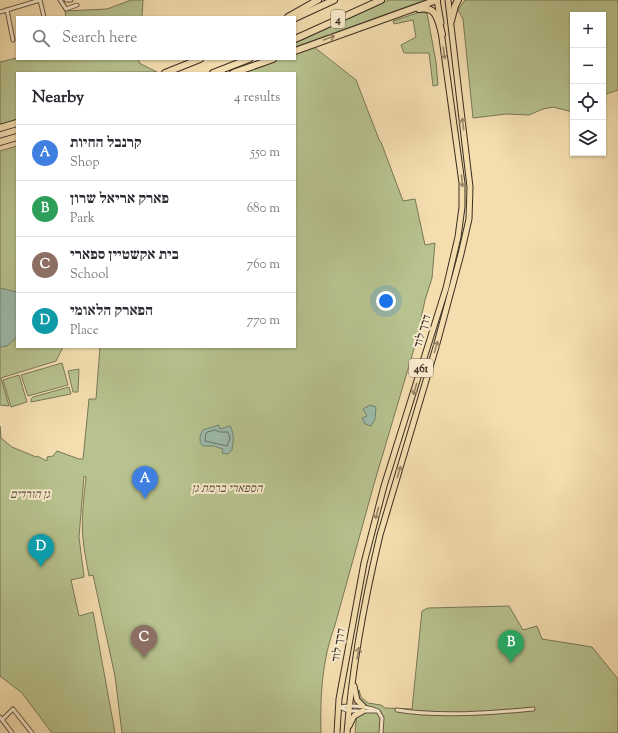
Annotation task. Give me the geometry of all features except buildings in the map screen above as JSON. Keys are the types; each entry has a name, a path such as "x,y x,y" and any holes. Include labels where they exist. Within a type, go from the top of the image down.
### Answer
{"highway":[{"path":"290,16 318,0"},
{"name":"4","path":"296,18 334,0"},
{"name":"4","path":"296,39 381,0"},
{"path":"296,51 437,0"},
{"path":"451,21 458,0"},
{"path":"364,26 420,8 426,8 433,11 437,17 442,34"},
{"path":"167,72 197,60"},
{"path":"216,72 246,60"},
{"path":"236,72 271,60"},
{"path":"0,128 16,122"},
{"path":"0,142 16,137"}],"main road":[{"name":"דרך לוד","path":"337,733 339,707 357,595 371,536 384,486 446,288 459,229 462,207 462,183 437,0"},
{"name":"דרך לוד","path":"347,732 353,678 380,535 436,347 460,259 469,219 470,187 448,0"},
{"path":"347,732 354,716 363,709 356,698 353,678"}],"street":[{"path":"0,12 40,0 44,16"},
{"path":"60,0 71,0"},
{"path":"60,0 66,9 77,5"},
{"path":"7,10 13,40"},
{"path":"339,707 378,711 382,716 381,733"},
{"path":"12,733 1,719 13,709 32,733"},
{"path":"397,710 412,713 464,714 533,709"}],"green space":[{"path":"131,0 143,0 142,16 66,16 65,11 107,9"},
{"path":"389,0 425,0 296,47 296,43"},
{"path":"465,0 618,0 618,90 606,94 606,12 570,12 570,111 553,107 543,109 529,115 506,114 473,118 463,19 458,10"},
{"path":"420,12 427,13 436,62 438,85 433,86 429,53 404,53 401,45 416,37 413,20 394,24 393,21"},
{"name":"הספארי ברמת גן","path":"314,47 356,80 403,201 415,199 425,245 435,243 432,278 425,300 416,342 327,651 321,705 321,733 122,733 115,676 93,575 89,576 84,548 82,531 86,477 84,476 79,537 84,577 71,580 79,616 93,612 115,733 52,733 22,693 0,676 0,426 1,438 12,447 36,457 37,456 47,461 47,457 53,456 57,451 83,459 89,399 96,399 100,348 296,348 296,72 238,72 274,60 296,60 296,53"},
{"path":"16,58 16,60 139,60 139,63 157,72 16,72 16,119 0,125 0,62"},
{"path":"16,146 16,348 62,348 56,361 1,378 9,406 0,405 0,151"},
{"path":"62,363 68,385 28,396 21,375"},
{"path":"79,369 78,392 73,392 68,371"},
{"path":"19,375 27,402 11,407 3,380"},
{"path":"69,387 71,394 31,402 33,397"},
{"path":"509,606 523,630 537,626 542,639 592,647 618,679 618,733 355,733 359,690 361,697 368,703 381,705 385,708 412,709 422,611 428,608"}],"water":[{"path":"0,288 16,292 16,338 7,346 0,347"},
{"path":"370,405 376,407 375,419 371,426 365,424 362,418 367,416 363,409"},
{"path":"219,425 220,429 230,426 233,432 232,450 228,454 222,453 223,449 214,446 203,446 200,442 200,436 203,430"}],"place":[{"name":"קרנבל החיות","path":"145,499"},
{"name":"הפארק הלאומי","path":"41,567"},
{"name":"בית אקשטיין ספארי","path":"144,658"},
{"name":"פארק אריאל שרון","path":"511,663"}],"park label":[{"name":"גן הורדים","path":"30,494"}]}
